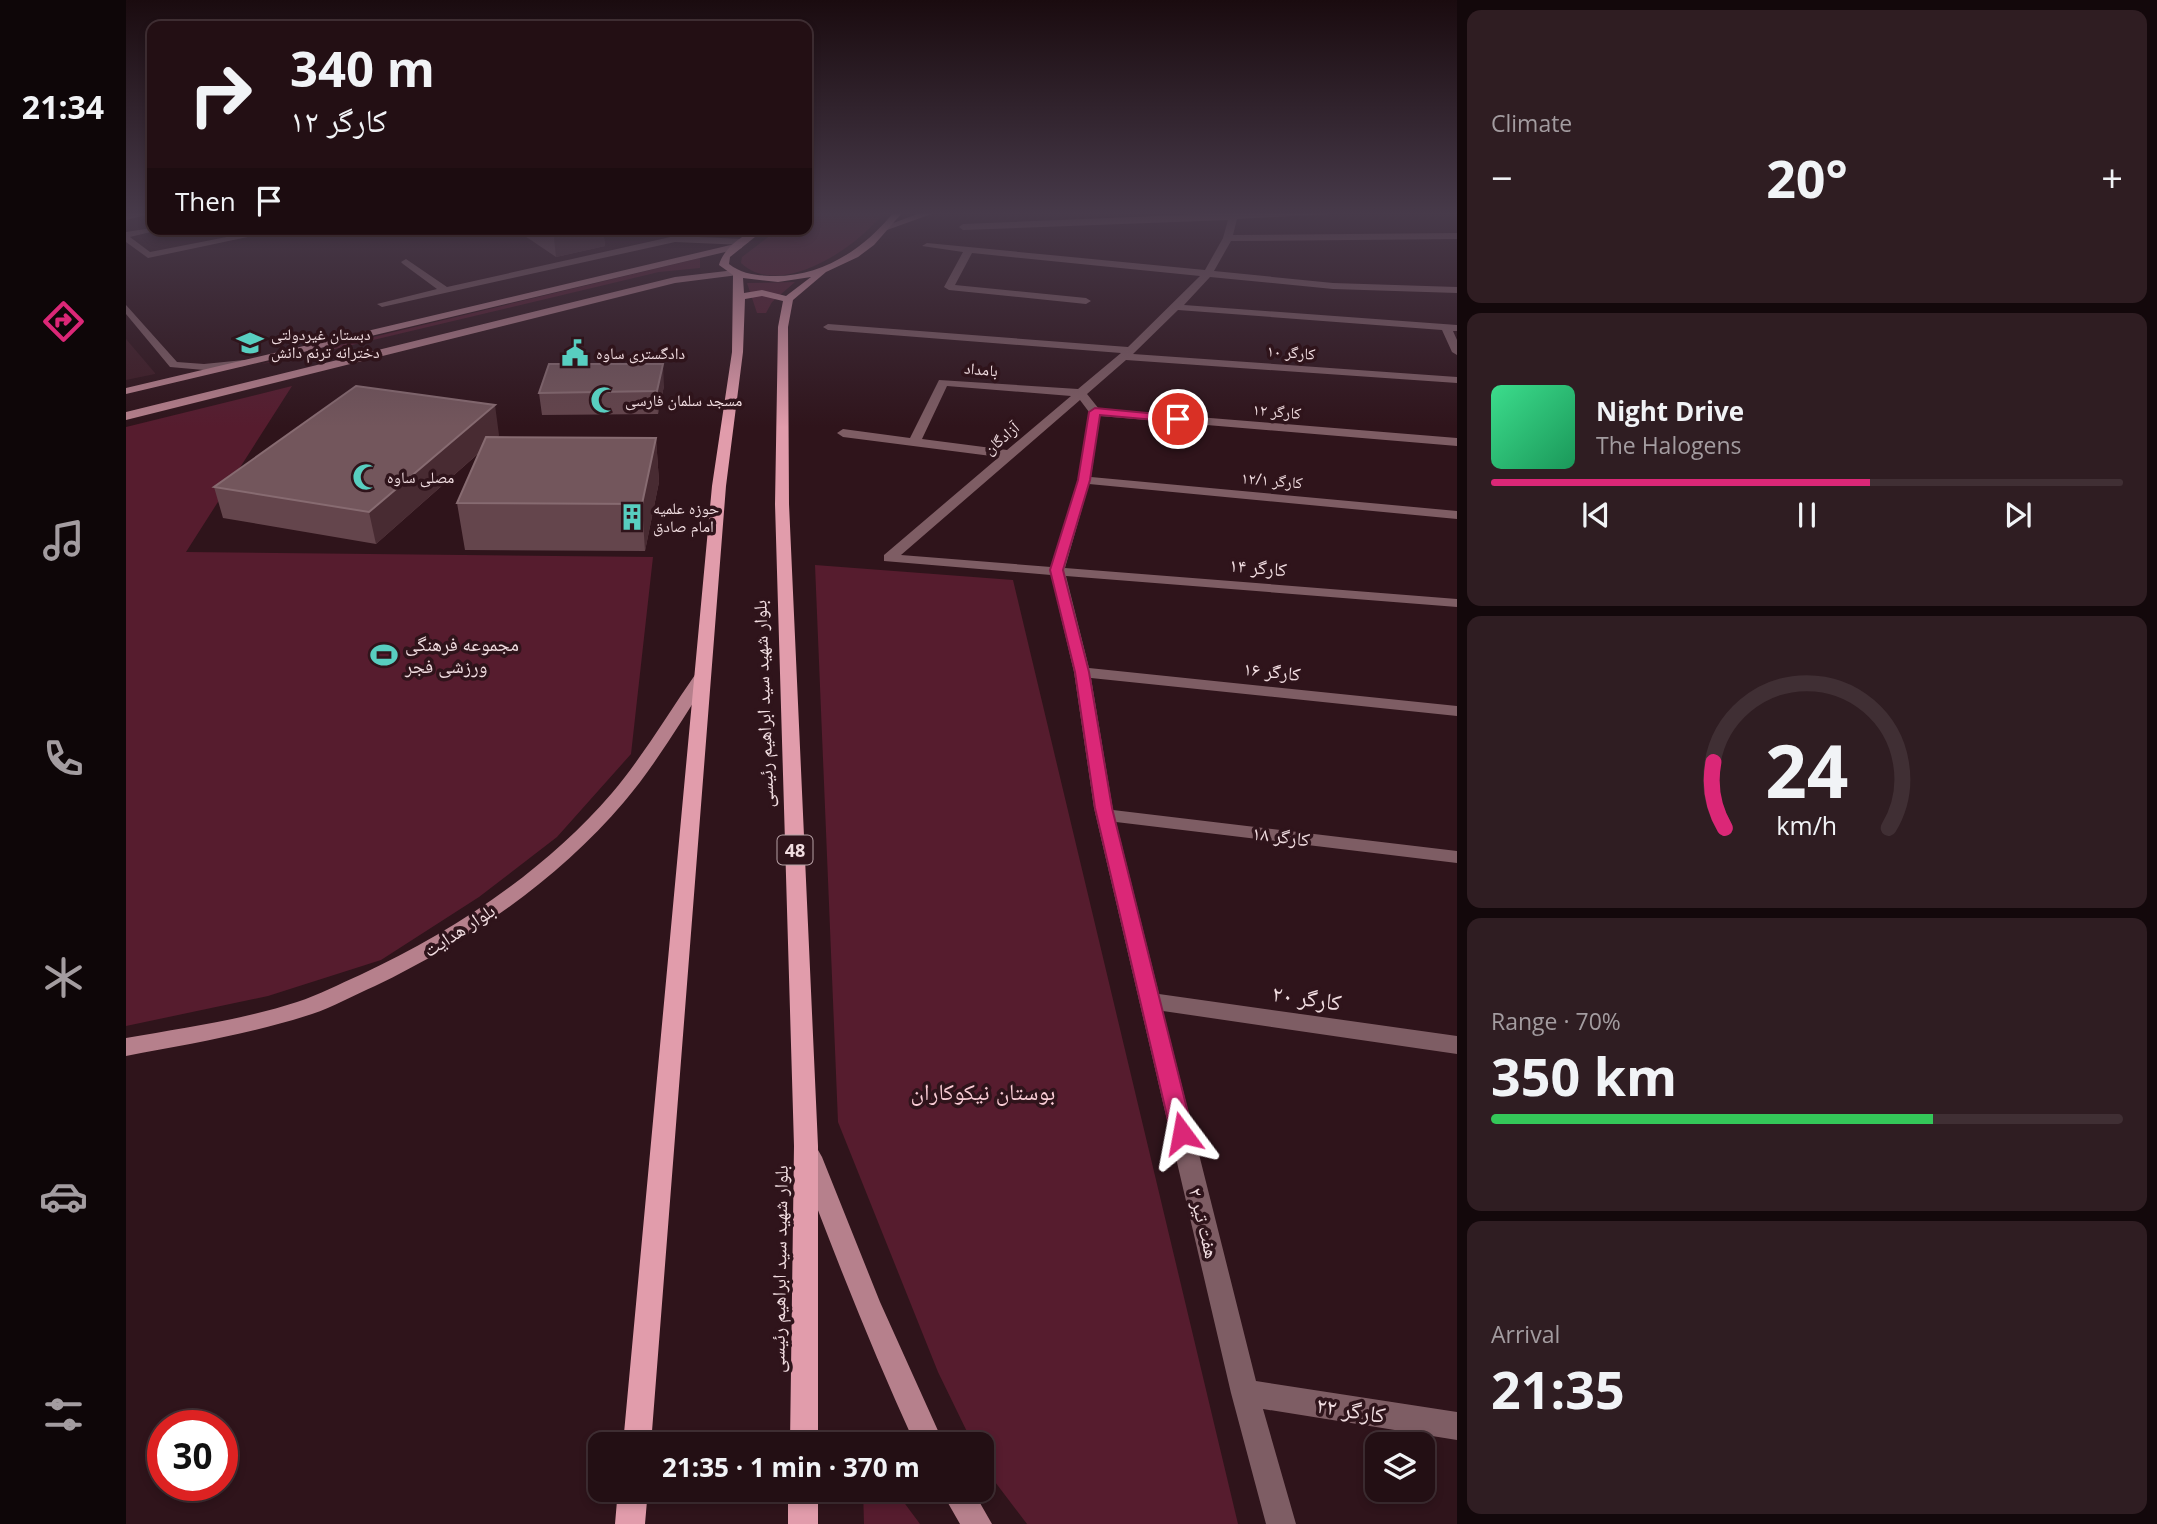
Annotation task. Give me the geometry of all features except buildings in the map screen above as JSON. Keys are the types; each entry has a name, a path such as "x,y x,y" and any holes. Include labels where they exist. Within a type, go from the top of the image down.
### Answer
{"main road":[{"path":"126,391 573,284"},
{"path":"126,401 618,284"},
{"path":"126,416 657,284"},
{"path":"638,1432 719,486 740,297 736,284"},
{"path":"740,297 762,293 788,299 807,284"},
{"name":"بلوار شهید سید ابراهیم رئیسی","path":"788,299 783,327 782,504 806,1146 804,1432"},
{"name":"بلوار هدایت","path":"126,1047 202,1033 308,1007 410,961 483,917 552,863 605,813 645,764 703,674"},
{"path":"806,1146 852,1270 924,1432"},
{"path":"630,1524 632,1502"},
{"path":"803,1502 803,1524"},
{"path":"963,1502 977,1524"}],"street":[{"path":"438,284 445,289"},
{"path":"382,304 467,284"},
{"path":"951,284 949,287 1086,301"},
{"name":"آزادگان","path":"1057,570 889,558 1127,353 1198,284"},
{"path":"1315,284 1457,290"},
{"path":"1176,307 1451,328 1457,352"},
{"path":"126,308 174,365 204,367 244,363"},
{"name":"کارگر ۱۰","path":"828,327 1457,380"},
{"name":"بامداد","path":"915,441 943,382 1081,393"},
{"path":"1057,570 1084,480 1095,412 1081,393"},
{"name":"کارگر ۱۲","path":"1095,412 1457,442"},
{"path":"843,433 1009,454"},
{"name":"کارگر ۱۲/۱","path":"1084,480 1457,515"},
{"name":"کارگر ۱۴","path":"1057,570 1457,603"},
{"name":"هفت تیر ۲","path":"1057,570 1082,672 1105,816 1245,1393 1281,1524"},
{"name":"کارگر ۱۶","path":"1082,672 1457,711"},
{"name":"کارگر ۱۸","path":"1105,816 1457,857"},
{"name":"کارگر ۲۰","path":"1150,1001 1457,1045"},
{"name":"کارگر ۲۲","path":"1245,1393 1457,1426"}],"shaded area":[{"path":"126,339 155,373 155,374 126,380"}],"green space":[{"path":"592,284 608,284 293,359 261,364"},
{"path":"747,284 793,284 772,302 766,313 757,313"},
{"name":"مجموعه فرهنگی ورزشی فجر","path":"292,386 186,552 653,557 631,754 557,837 479,897 381,960 268,996 126,1026 126,427"},
{"name":"بوستان نیکوکاران","path":"815,565 1013,580 1238,1524 1027,1524 994,1481 994,1432 967,1432 938,1372 838,1122"},
{"path":"863,1502 904,1502 920,1524 864,1524"}],"place":[{"name":"دبستان غیردولتی دخترانه ترنم دانش","path":"250,343"},
{"name":"دادگستری ساوه","path":"575,353"},
{"name":"مسجد سلمان فارسی","path":"604,400"},
{"name":"مصلی ساوه","path":"366,477"},
{"name":"حوزه علمیه امام صادق","path":"632,517"},
{"name":"مجموعه فرهنگی ورزشی فجر","path":"384,655"}],"route":[{"path":"1178,419 1095,412 1084,480 1057,570 1082,672 1103,808 1182,1133"}]}
